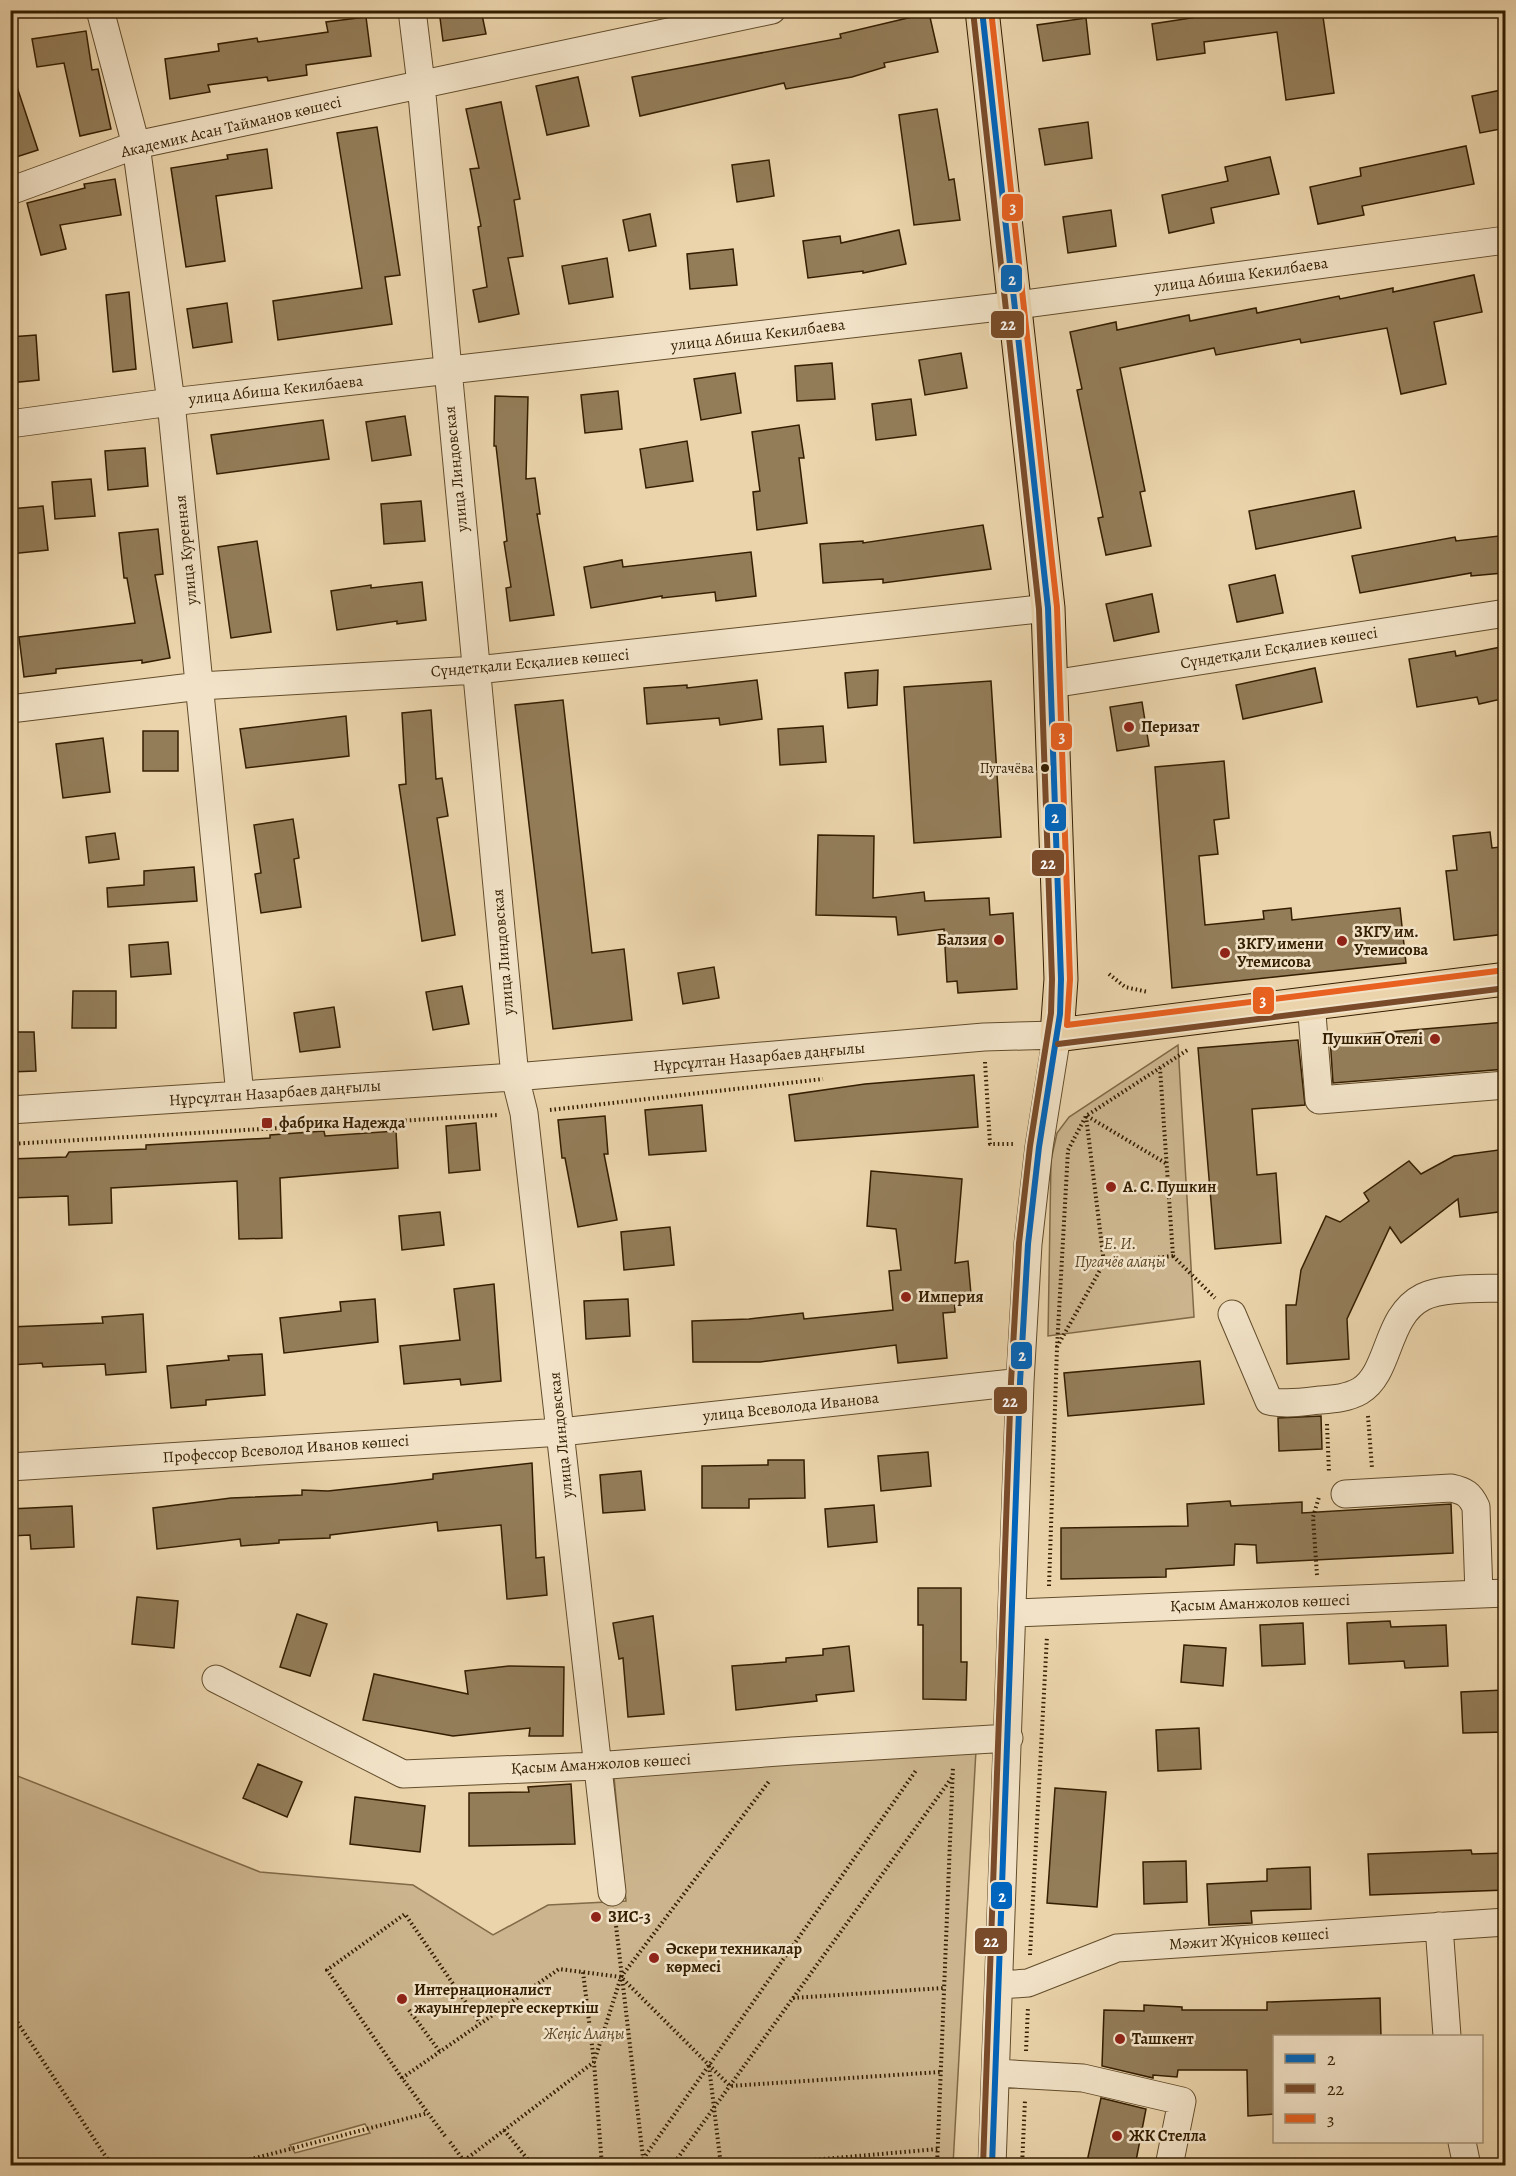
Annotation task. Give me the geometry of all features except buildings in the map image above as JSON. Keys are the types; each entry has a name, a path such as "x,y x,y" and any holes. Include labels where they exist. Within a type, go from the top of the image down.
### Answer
{"main road":[{"path":"982,10 1017,305 1048,608 1061,979 1057,1035"},
{"name":"Нұрсұлтан Назарбаев даңғылы","path":"1057,1035 1506,979"}],"street":[{"name":"улица Куренная","path":"100,10 136,146 171,402 240,1095"},
{"name":"улица Линдовская","path":"412,10 421,84 446,372 477,670 515,1077 524,1113 612,1892"},
{"name":"Академик Асан Тайманов көшесі","path":"10,192 136,146 772,10"},
{"name":"улица Абиша Кекилбаева","path":"10,424 171,402 1017,305 1506,240"},
{"name":"Сүндетқали Есқалиев көшесі","path":"10,709 200,686 477,670 1048,608"},
{"name":"Сүндетқали Есқалиев көшесі","path":"1052,684 1506,613"},
{"path":"1311,1002 1319,1100 1506,1085"},
{"name":"Нұрсұлтан Назарбаев даңғылы","path":"10,1110 515,1077 984,1037 1057,1035"},
{"path":"992,2166 1014,1613 1020,1382 1028,1244 1038,1156 1057,1035"},
{"path":"1232,1314 1269,1401 1276,1403 1339,1398 1361,1390 1374,1376 1394,1328 1406,1310 1422,1297 1435,1293 1506,1288"},
{"name":"улица Всеволода Иванова","path":"561,1432 1020,1382"},
{"name":"Профессор Всеволод Иванов көшесі","path":"10,1467 561,1432"},
{"path":"1345,1494 1452,1488 1463,1490 1471,1496 1476,1507 1492,1593"},
{"name":"Қасым Аманжолов көшесі","path":"1014,1613 1492,1593"},
{"name":"Қасым Аманжолов көшесі","path":"216,1678 403,1774 596,1766 792,1750 1009,1738"},
{"name":"Мәжит Жүнісов көшесі","path":"1000,1985 1028,1983 1117,1948 1506,1922"},
{"path":"1439,1926 1447,2035"},
{"path":"996,2073 1083,2078 1182,2101 1169,2166"},
{"path":"1462,2143 1467,2166"}],"path":[{"path":"1109,974 1125,987 1153,993"},
{"path":"1022,2166 1028,1983 1048,1612 1057,1348 1068,1150 1086,1116 1197,1044"},
{"path":"1160,1068 1173,1256 1232,1314"},
{"path":"1086,1116 1167,1164"},
{"path":"1057,1348 1104,1263 1086,1116"},
{"path":"1104,1263 1173,1256"},
{"path":"1365,1385 1374,1492"},
{"path":"938,2166 943,1988 953,1776 944,1742"},
{"path":"643,2159 944,1742"},
{"path":"457,2166 594,2062 621,1977 792,1750"},
{"path":"672,2166 953,1776"},
{"path":"612,1892 644,2166"},
{"path":"445,2136 327,1970 405,1914 480,2023"},
{"path":"402,2078 559,1969 621,1977 730,2086 940,2072"},
{"path":"583,1972 594,2062 602,2166"},
{"path":"792,1998 943,1988"},
{"path":"409,2010 440,2052"},
{"path":"10,2012 112,2166"},
{"path":"709,2065 722,2166"},
{"path":"238,2166 244,2161 428,2113"},
{"path":"504,2130 533,2166"},
{"path":"450,2142 464,2160"},
{"path":"743,2166 938,2149"}],"green space":[{"name":"Е. И. Пугачёв алаңы","path":"1178,1045 1194,1317 1048,1336 1051,1160 1057,1133 1069,1117"},
{"name":"Жеңіс Алаңы","path":"976,1750 953,2165 11,2165 10,1773 260,1872 413,1885 493,1935 548,1905 626,1901 614,1777","holes":["365,2124 370,2133 295,2153 290,2145"]}],"transit line":[{"name":"2","path":"982,10 1048,608 1061,979 1060,1014 1039,1147 1028,1244 1020,1382 992,2166"},
{"name":"3","path":"991,10 1057,607 1070,979 1067,1025 1505,970"},
{"name":"22","path":"973,11 1039,609 1052,979 1051,1013 1030,1146 1019,1243 1011,1382 983,2166"},
{"name":"22","path":"1058,1044 1506,988"}],"place":[{"name":"Перизат","path":"1129,727"},
{"name":"Пугачёва","path":"1045,768"},
{"name":"Балзия","path":"999,940"},
{"name":"ЗКГУ им. Утемисова","path":"1342,941"},
{"name":"ЗКГУ имени Утемисова","path":"1225,953"},
{"name":"Пушкин Отелі","path":"1435,1039"},
{"name":"фабрика Надежда","path":"267,1123"},
{"name":"А. С. Пушкин","path":"1111,1187"},
{"name":"Империя","path":"906,1297"},
{"name":"ЗИС-3","path":"596,1917"},
{"name":"Әскери техникалар көрмесі","path":"654,1958"},
{"name":"Интернационалист жауынгерлерге ескерткіш","path":"402,1999"},
{"name":"Ташкент","path":"1120,2039"},
{"name":"ЖК Стелла","path":"1117,2136"}]}
